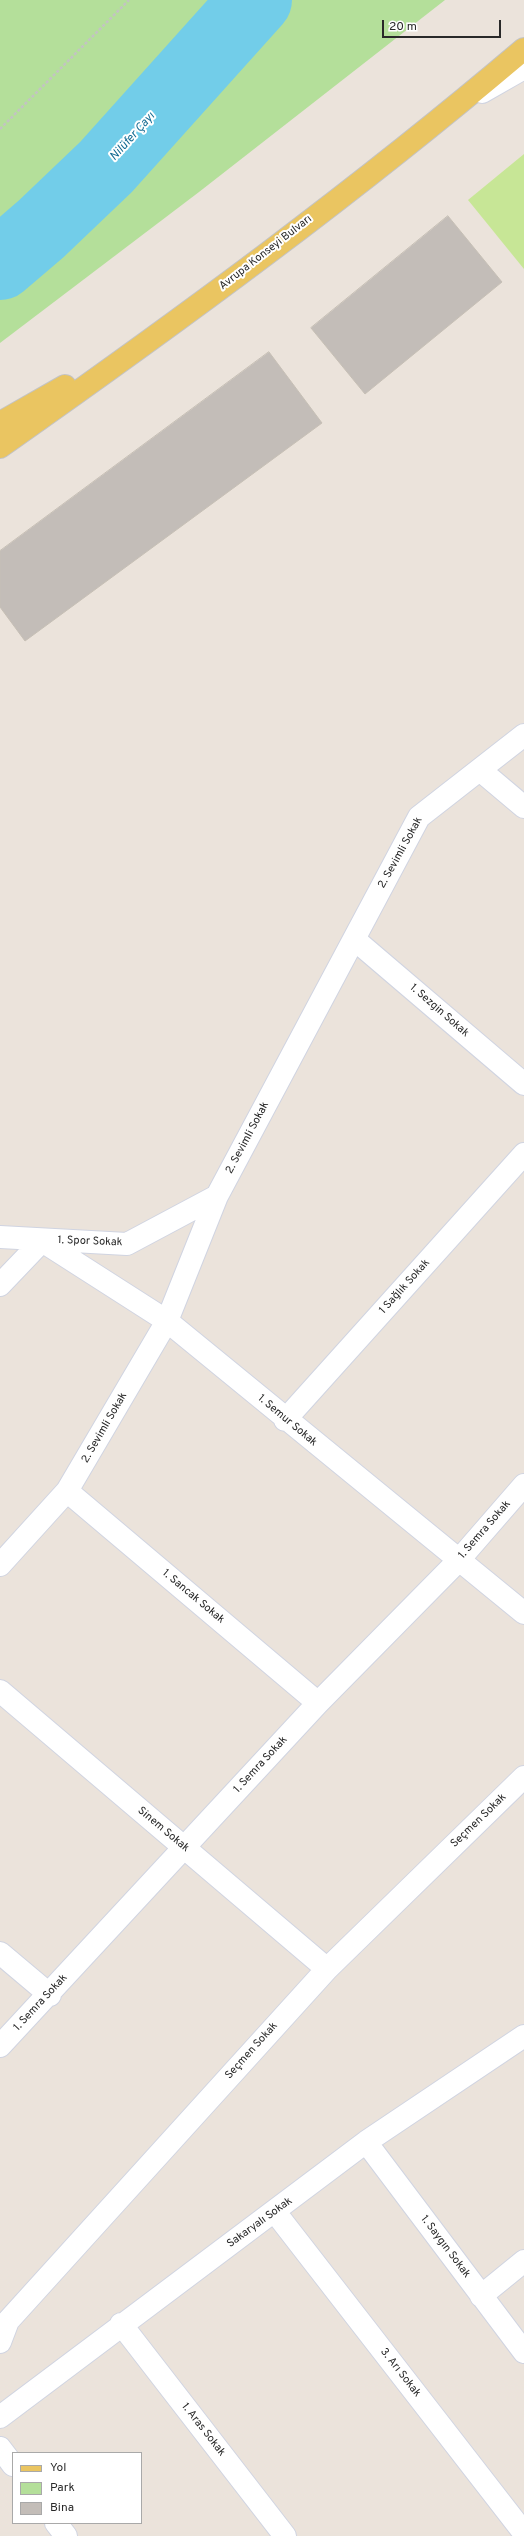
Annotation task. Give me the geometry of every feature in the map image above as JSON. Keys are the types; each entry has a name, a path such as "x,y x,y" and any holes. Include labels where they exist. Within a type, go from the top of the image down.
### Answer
{"main road":[{"name":"Avrupa Konseyi Bulvarı","path":"0,447 171,327 458,105 524,49"},
{"path":"0,422 171,327"}],"street":[{"path":"458,105 524,68"},
{"name":"2. Sevimli Sokak","path":"0,1565 67,1491 167,1321 217,1196 419,817 524,735"},
{"path":"480,770 524,807"},
{"name":"1. Sezgin Sokak","path":"354,939 524,1084"},
{"name":"1 Sağlık Sokak","path":"286,1420 524,1154"},
{"name":"1. Spor Sokak","path":"0,1237 42,1241 127,1244 217,1196"},
{"path":"0,1284 42,1241"},
{"name":"1. Semur Sokak","path":"42,1241 167,1321 458,1561 524,1613"},
{"name":"1. Semra Sokak","path":"0,2046 50,1995 318,1703 458,1561 524,1485"},
{"name":"1. Sancak Sokak","path":"67,1491 318,1703"},
{"name":"Sinem Sokak","path":"0,1691 326,1969"},
{"name":"Seçmen Sokak","path":"0,2342 8,2321 326,1969 524,1777"},
{"path":"0,1953 50,1995"},
{"name":"Sakaryalı Sokak","path":"0,2416 121,2324 275,2212 366,2142 524,2036"},
{"name":"1. Saygın Sokak","path":"366,2142 524,2352"},
{"name":"3. Arı Sokak","path":"275,2212 524,2533"},
{"path":"481,2296 524,2261"},
{"name":"1. Aras Sokak","path":"121,2324 285,2536"},
{"path":"0,2448 12,2464"},
{"path":"57,2524 66,2536"}],"path":[{"path":"0,129 129,0"}],"green space":[{"path":"0,0 445,0 199,192 0,343"},
{"path":"524,154 524,269 468,200"}],"building":[{"path":"448,216 502,282 365,394 311,328"},
{"path":"269,352 322,423 25,641 0,607 0,551"}],"waterway":[{"name":"Nilüfer Çayı","path":"0,264 41,229 106,167 256,0"}]}
